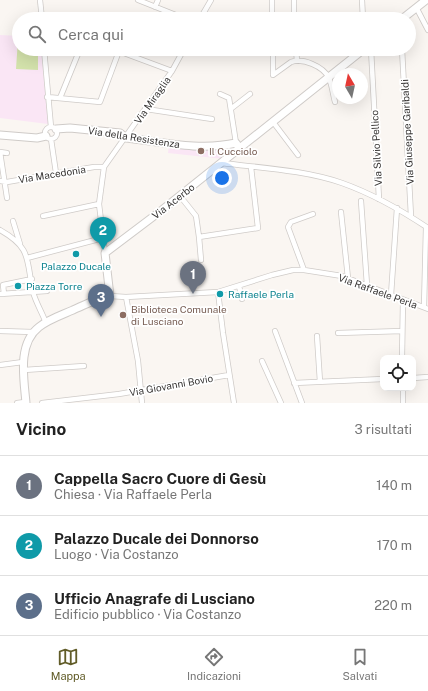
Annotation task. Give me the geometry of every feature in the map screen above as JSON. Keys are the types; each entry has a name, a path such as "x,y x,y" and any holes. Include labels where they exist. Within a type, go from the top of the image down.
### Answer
{"street":[{"path":"40,0 41,12"},
{"path":"138,0 169,12"},
{"path":"155,6 158,0"},
{"path":"204,12 211,0"},
{"path":"272,0 272,12"},
{"path":"294,0 294,12"},
{"path":"362,0 363,12"},
{"path":"410,12 426,0"},
{"path":"416,7 428,30"},
{"path":"0,135 37,138 57,136 53,128 47,97 44,56"},
{"path":"60,98 77,56"},
{"path":"47,97 100,102 117,56"},
{"path":"132,56 172,71"},
{"name":"Via Miraglia","path":"104,167 146,109 172,71 180,56"},
{"path":"272,56 273,75 291,62 297,61 312,64 321,69 328,78 332,94"},
{"path":"297,56 297,61"},
{"name":"Via Acerbo","path":"105,253 222,163 238,146 273,122 355,56"},
{"name":"Via Silvio Pellico","path":"371,56 379,199"},
{"name":"Via Giuseppe Garibaldi","path":"402,56 411,216"},
{"path":"220,94 229,98 238,146"},
{"path":"232,108 250,94"},
{"path":"146,109 212,119"},
{"path":"273,122 298,155"},
{"path":"53,128 46,131 56,173"},
{"name":"Via della Resistenza","path":"53,128 70,128 120,133 126,138 199,147 238,146"},
{"path":"6,153 0,152 3,181 7,198"},
{"path":"222,163 342,183 379,199 411,216 427,228 426,308"},
{"name":"Via Macedonia","path":"3,181 94,167 104,167"},
{"path":"17,403 26,402 23,366 25,348 33,332 46,323 92,301 110,296 99,204 104,167"},
{"path":"199,236 258,228 251,167"},
{"path":"180,196 196,216 202,260"},
{"path":"361,201 367,285"},
{"path":"43,216 99,204"},
{"path":"391,295 397,208"},
{"path":"340,212 348,278"},
{"path":"304,270 288,227 291,222 313,214"},
{"path":"14,221 21,245 27,258 34,293 46,323"},
{"path":"0,230 15,239 21,245"},
{"path":"27,258 103,238"},
{"name":"Via Raffaele Perla","path":"110,296 126,297 218,292 272,274 293,270 304,270 348,278 426,308"},
{"path":"32,279 3,285 2,294 47,291"},
{"path":"239,286 242,299"},
{"path":"218,292 234,403"},
{"path":"126,297 138,361 142,403"},
{"path":"402,355 403,300"},
{"path":"0,331 33,332"},
{"path":"275,331 302,403"},
{"path":"338,333 402,331"},
{"path":"317,336 320,382"},
{"path":"262,361 282,403"},
{"path":"0,365 84,366"},
{"name":"Via Giovanni Bovio","path":"42,403 140,390 229,375"},
{"path":"416,378 428,377"},
{"path":"294,383 380,379"},
{"path":"402,391 403,403"}],"shaded area":[{"path":"0,35 12,36 12,56 42,56 48,124 0,118"},
{"name":"Il Cucciolo","path":"169,145 234,145 236,149 224,159 168,153"}],"green space":[{"path":"17,56 38,56 38,70 16,69"}],"place":[{"name":"Il Cucciolo","path":"201,151"},
{"name":"Palazzo Ducale dei Donnorso","path":"103,250"},
{"name":"Palazzo Ducale","path":"76,254"},
{"name":"Piazza Torre","path":"18,286"},
{"name":"Cappella Sacro Cuore di Gesù","path":"193,294"},
{"name":"Raffaele Perla","path":"220,294"},
{"name":"Biblioteca Comunale di Lusciano","path":"123,315"},
{"name":"Ufficio Anagrafe di Lusciano","path":"101,317"}]}
